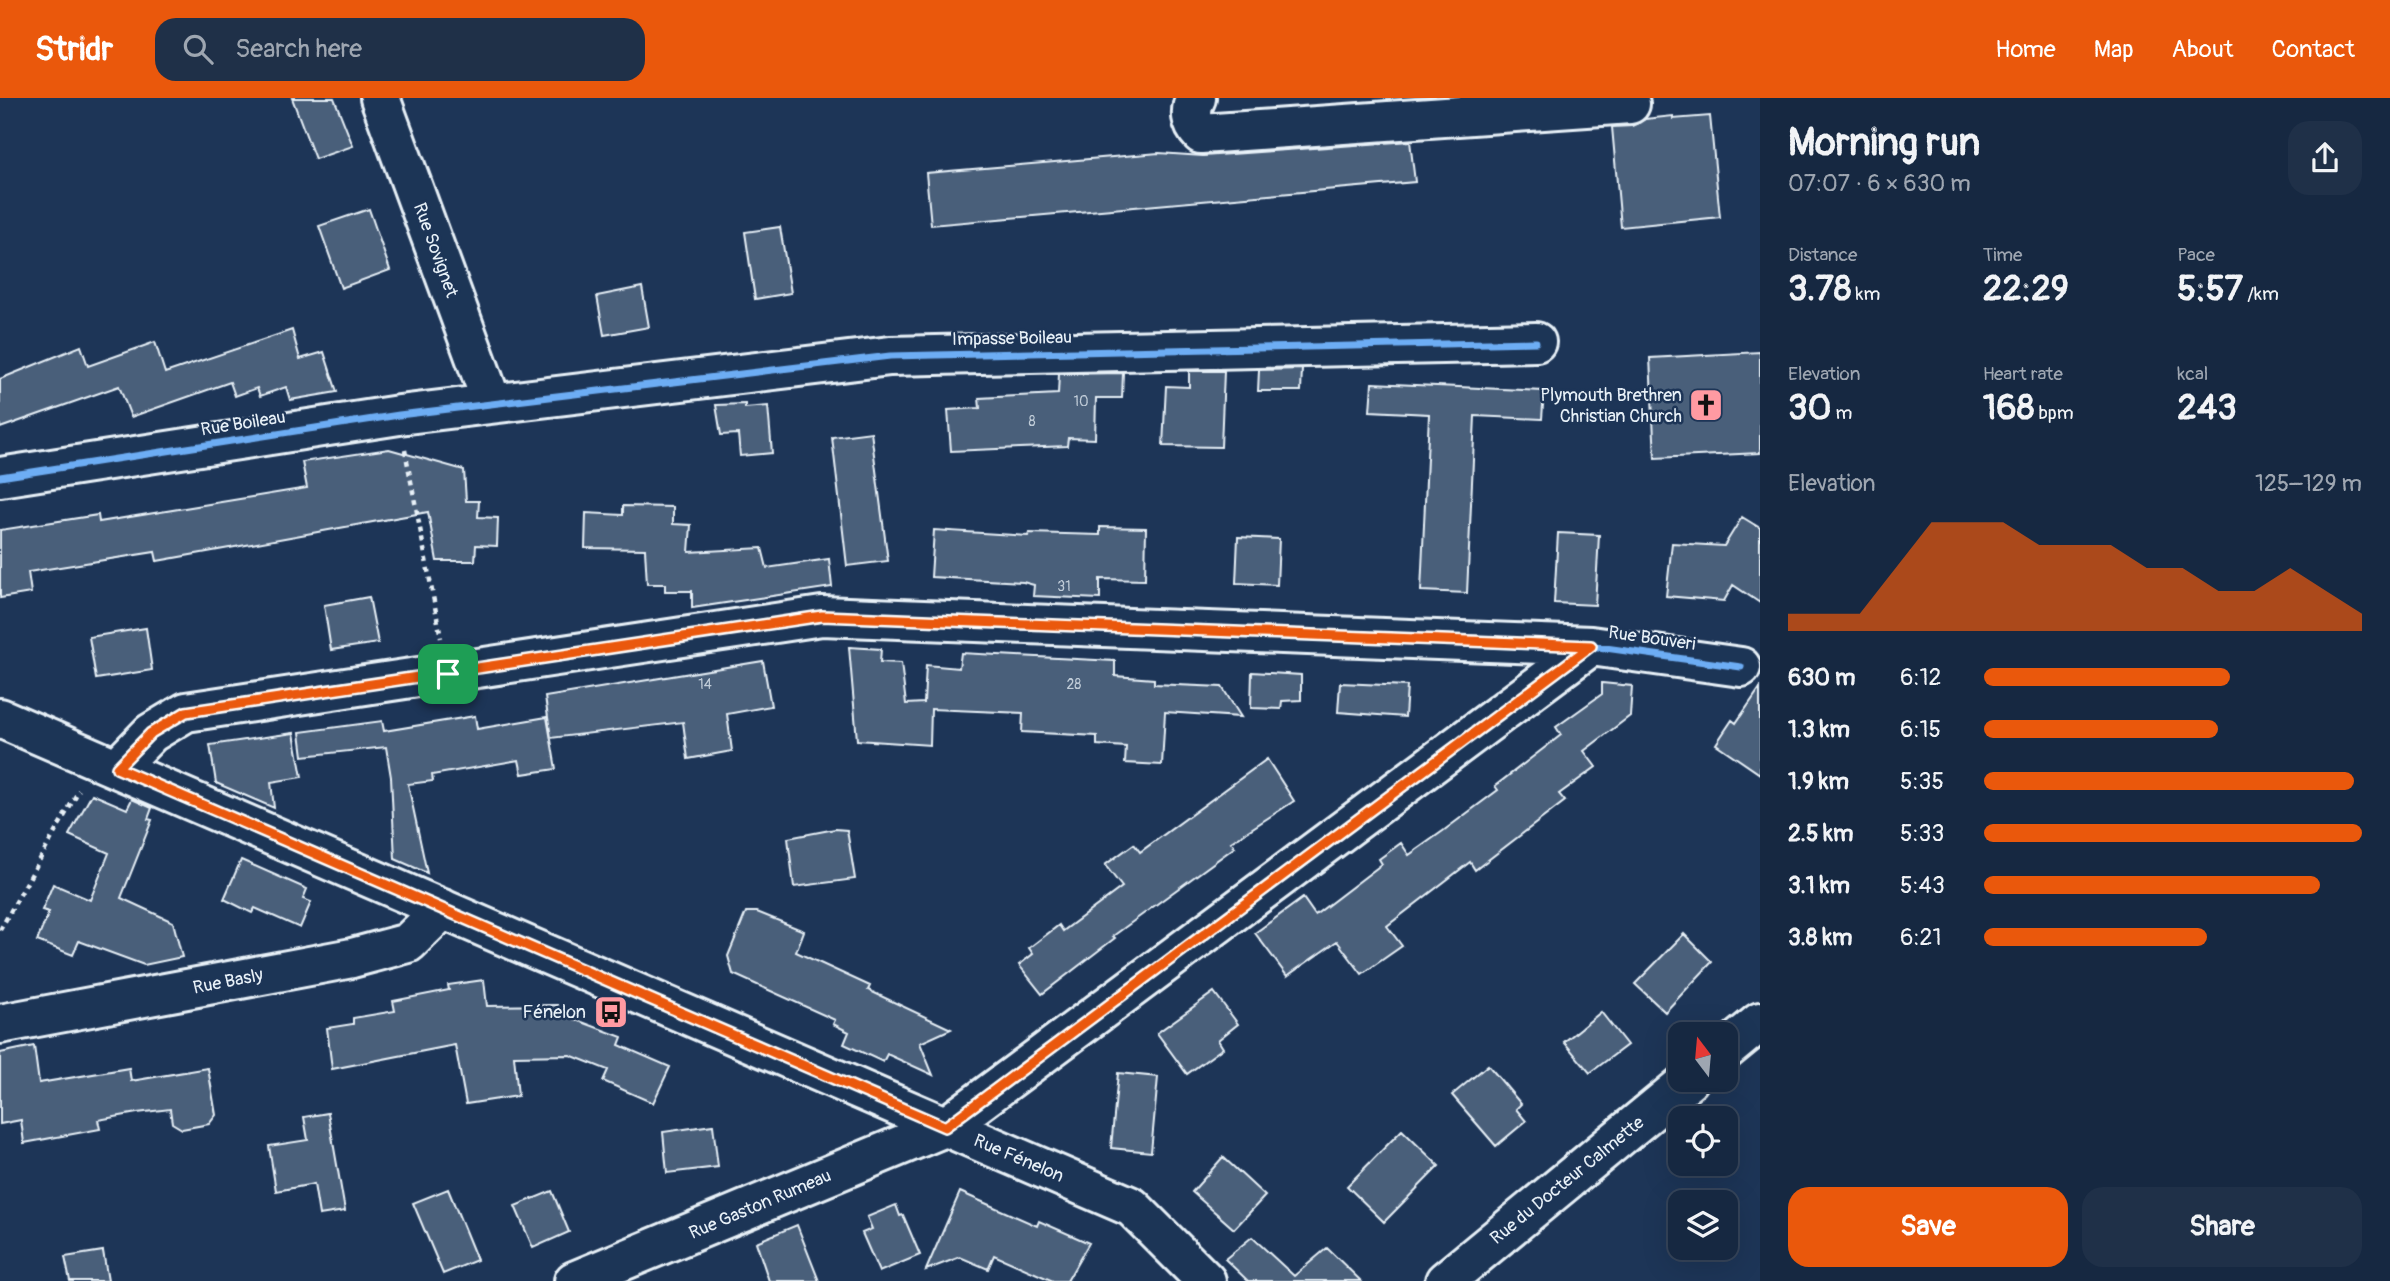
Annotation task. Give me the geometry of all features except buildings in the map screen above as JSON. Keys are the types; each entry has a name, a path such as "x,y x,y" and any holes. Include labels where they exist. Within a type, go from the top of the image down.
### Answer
{"street":[{"name":"Rue Sovignet","path":"380,98 492,403"},
{"path":"1196,98 1191,107 1194,127 1201,134 1630,104"},
{"name":"Impasse Boileau","path":"492,403 890,356 1536,342"},
{"name":"Rue Boileau","path":"0,477 492,403"},
{"name":"Rue Bouveri","path":"107,764 186,712 822,616 1591,646 1741,667"},
{"name":"Rue Gaston Rumeau","path":"574,1281 945,1127 1591,646"},
{"name":"Rue Fénelon","path":"0,718 1132,1207 1206,1281"},
{"name":"Rue Basly","path":"0,1024 352,958 408,943 443,909"},
{"path":"1738,1040 1760,1022"},
{"name":"Rue du Docteur Calmette","path":"1444,1281 1674,1092"}],"path":[{"path":"399,415 448,674"},
{"path":"0,930 107,764"}],"cycle path":[{"path":"0,477 399,415 890,356 1536,342"},
{"path":"117,768 151,733 186,712 822,616 1591,646 1741,667"}],"place":[{"name":"Plymouth Brethren Christian Church","path":"1706,405"},
{"name":"Fénelon","path":"611,1012"}],"route":[{"path":"822,616 1591,646 945,1127 117,768 151,733 186,712 448,674 822,616"}]}
